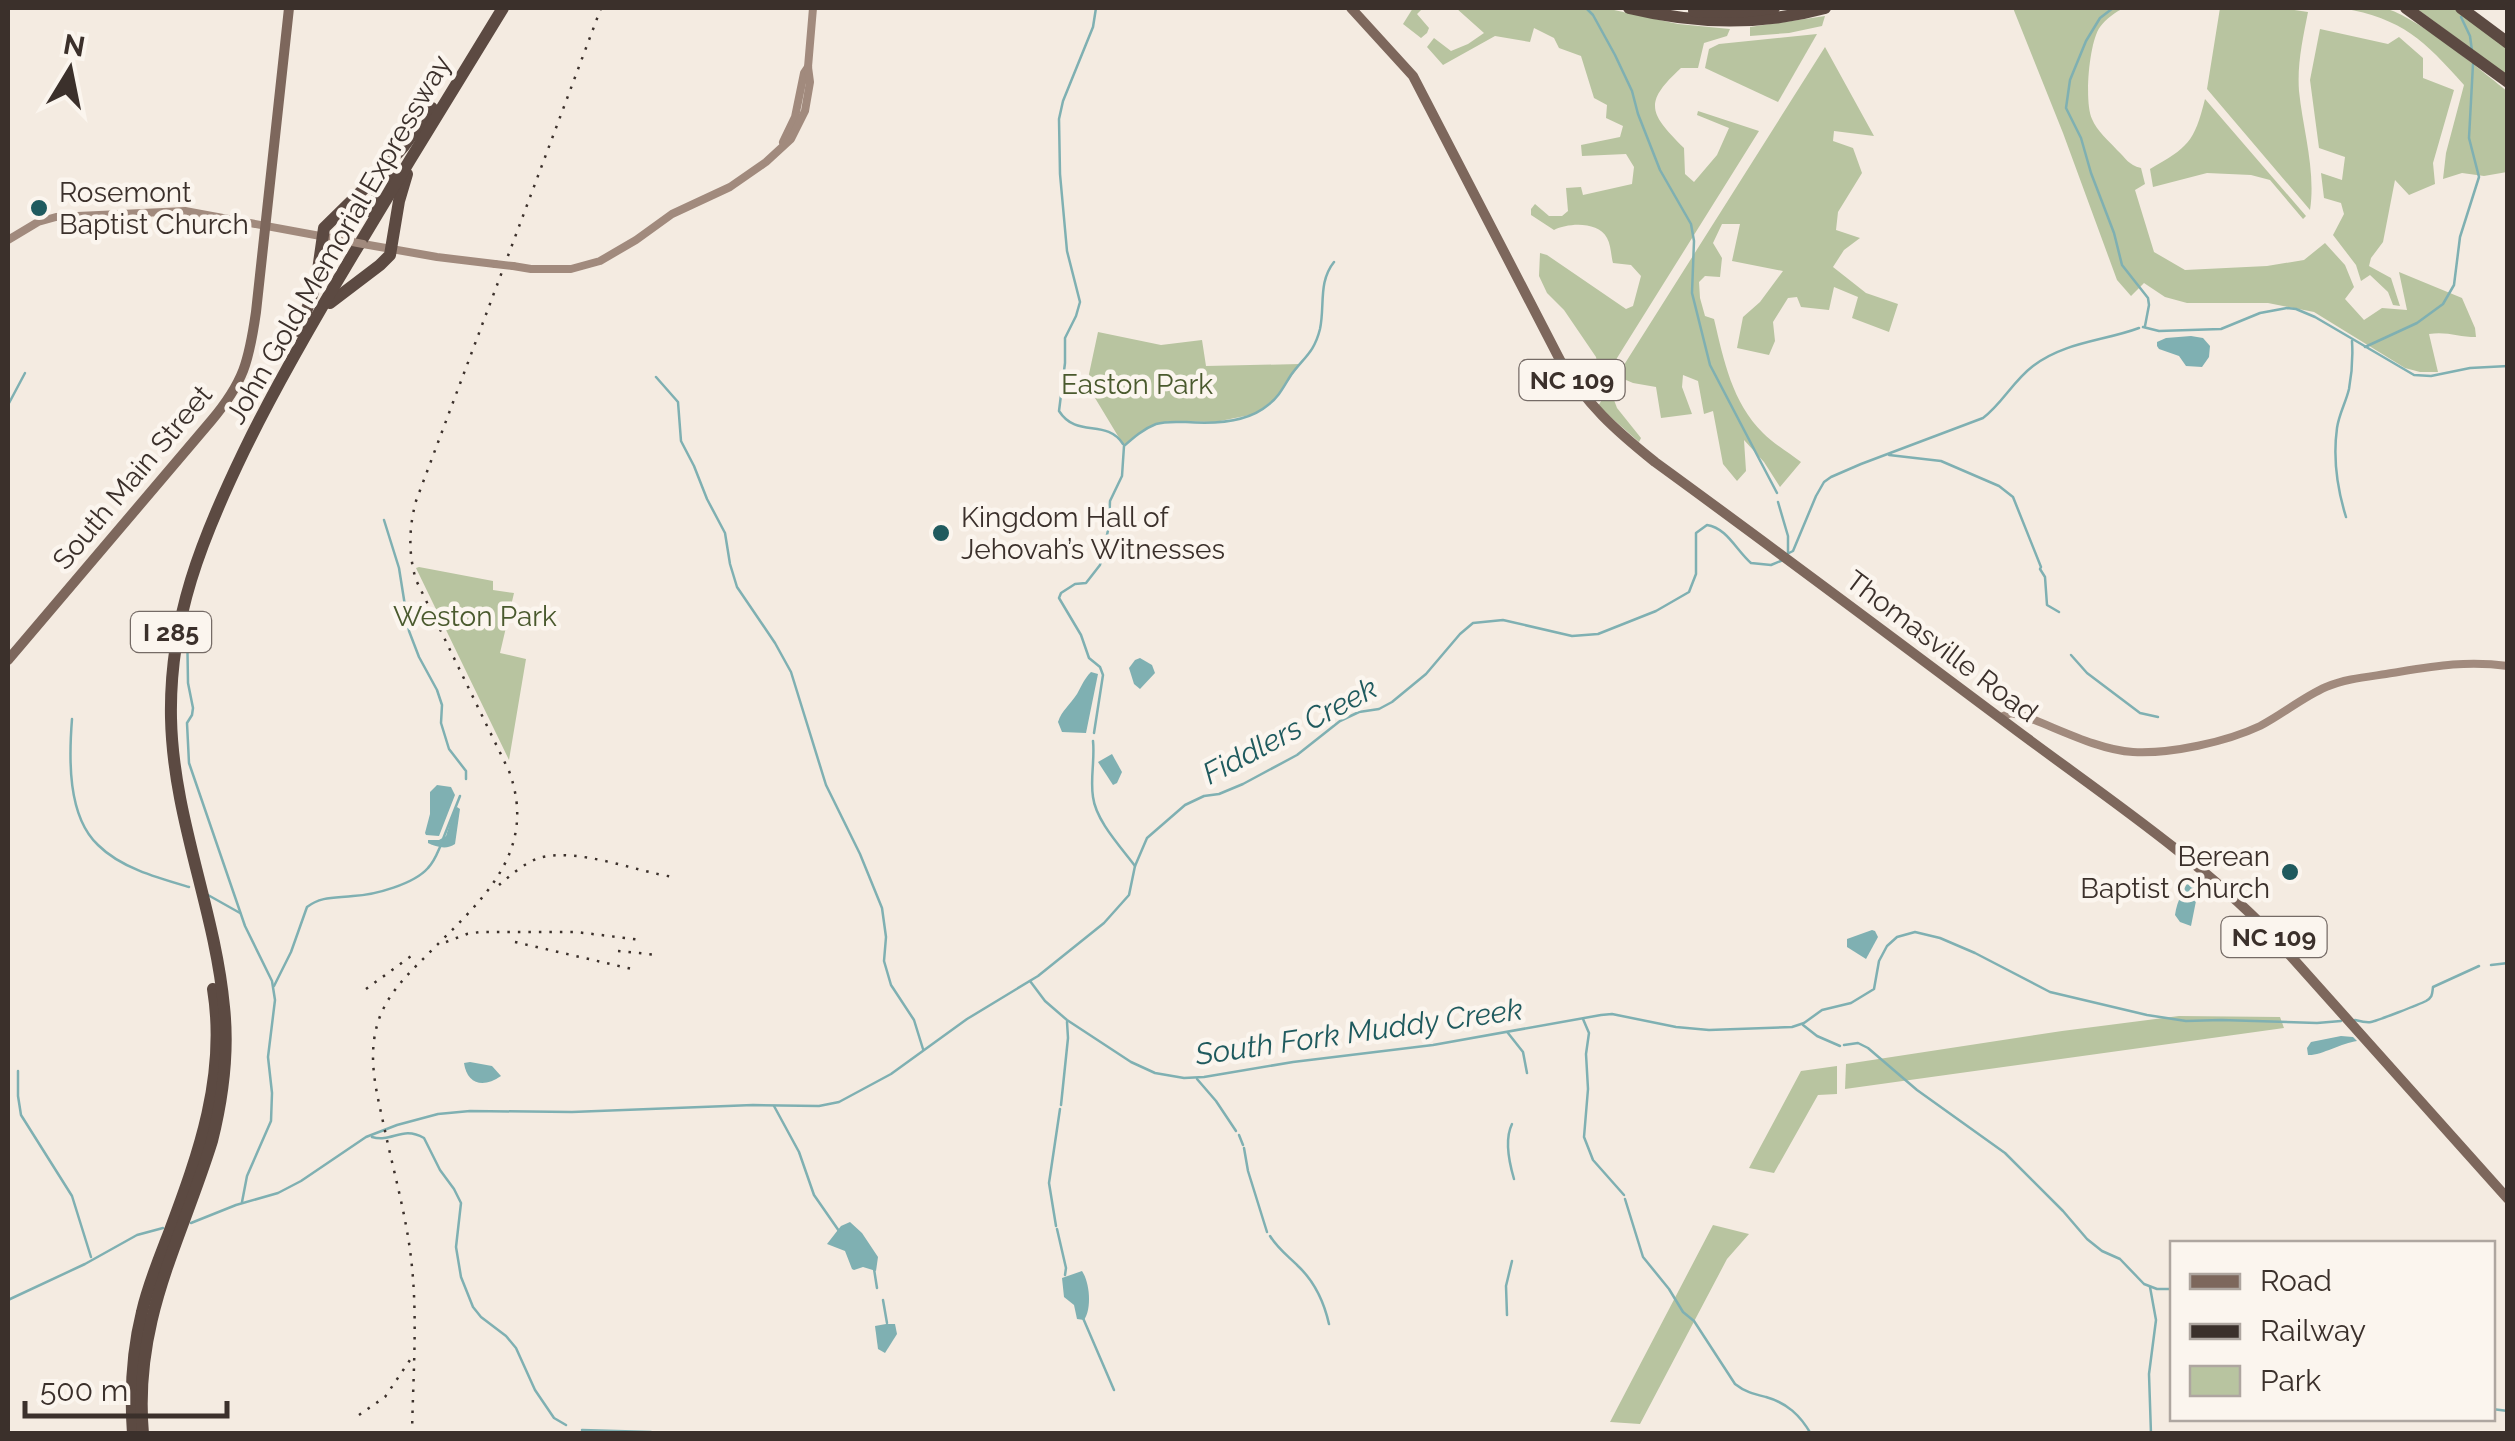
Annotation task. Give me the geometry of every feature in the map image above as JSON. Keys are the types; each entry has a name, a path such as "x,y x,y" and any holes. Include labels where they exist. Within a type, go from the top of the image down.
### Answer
{"highway":[{"name":"John Gold Memorial Expressway","path":"143,1434 141,1393 146,1340 172,1239 204,1166 218,1117 225,1069 221,982 176,786 171,719 175,650 187,590 202,544 306,327 384,185 500,8"},
{"path":"1629,8 1720,22 1777,18 1825,8"},
{"path":"1662,8 1710,12 1774,8"},
{"path":"2396,8 2437,32"},
{"path":"2406,8 2508,82"},
{"path":"2464,10 2508,43"},
{"path":"306,327 326,226 391,160 442,99"},
{"path":"306,327 337,296 390,255 408,169 442,99"},
{"name":"John Gold Memorial Expressway","path":"133,1434 132,1384 137,1336 148,1290 172,1239"}],"main road":[{"name":"South Main Street","path":"8,660 211,421 236,388 245,368 266,226 289,8"},
{"path":"8,240 46,219 178,211 531,269 572,269 600,261 672,214 749,175 795,134 809,88 813,8"},
{"name":"Thomasville Road","path":"1351,8 1413,76 1560,360 1592,406 1655,462 2001,717 2238,900 2508,1199"},
{"path":"782,146 795,117 808,67"},
{"path":"800,94 803,116"},
{"path":"2001,717 2011,712 2116,750 2158,751 2234,736 2260,726 2324,688 2346,681 2451,663 2508,666"}],"green space":[{"path":"2377,7 2410,19 2507,91 2507,172 2484,176 2462,173 2443,179 2464,85 2424,44 2397,25 2342,8"},
{"path":"1413,8 1423,8 1417,14 1429,28 1421,38 1403,24"},
{"path":"1456,8 1605,8 1678,24 1730,29 1727,36 1704,43 1698,68 1681,68 1661,90 1655,108 1663,126 1684,148 1685,174 1694,182 1717,155 1729,128 1697,115 1698,111 1759,131 1592,398 1587,392 1600,376 1596,357 1564,310 1547,293 1539,276 1540,253 1626,309 1633,306 1641,276 1631,265 1613,263 1603,232 1575,225 1554,230 1531,215 1531,209 1535,204 1549,216 1562,216 1568,211 1566,188 1581,187 1583,195 1632,184 1634,167 1626,154 1582,156 1581,145 1620,137 1623,126 1606,118 1607,105 1594,98 1581,56 1559,48 1554,38 1534,28 1530,42 1495,36 1443,65 1427,47 1434,38 1451,51 1484,33"},
{"path":"2013,8 2125,8 2108,18 2096,35 2088,100 2094,123 2103,136 2130,163 2141,168 2145,184 2135,190 2154,252 2185,270 2267,266 2304,260 2325,243 2345,265 2354,287 2345,299 2364,320 2382,308 2407,310 2399,272 2462,298 2476,337 2429,334 2438,372 2420,372 2405,368 2314,312 2268,303 2187,303 2165,297 2144,283 2131,296 2117,280"},
{"path":"2220,8 2308,12 2299,81 2310,165 2310,210 2207,89"},
{"path":"2416,8 2454,8 2507,48 2507,75"},
{"path":"1825,16 1822,26 1750,36 1750,27"},
{"path":"2320,29 2388,44 2399,37 2423,58 2423,78 2454,90 2433,163 2435,184 2409,195 2395,180 2383,242 2369,266 2391,278 2400,306 2393,305 2388,292 2370,275 2361,281 2356,265 2333,235 2344,214 2341,203 2324,198 2321,173 2342,180 2345,157 2319,148 2310,80"},
{"path":"1817,34 1778,102 1705,68 1709,49 1719,44"},
{"path":"1825,47 1874,136 1834,131 1833,141 1853,148 1862,173 1838,212 1836,230 1860,238 1844,250 1833,267 1866,293 1898,304 1889,332 1852,318 1858,297 1834,287 1829,310 1801,307 1797,297 1788,298 1773,322 1775,341 1769,355 1737,348 1743,317 1783,271 1732,261 1740,224 1722,224 1713,243 1722,258 1720,277 1705,276 1699,282 1705,316 1714,319 1731,380 1752,421 1801,462 1780,487 1744,440 1746,471 1737,481 1723,464 1713,411 1704,414 1698,381 1683,375 1682,387 1692,414 1661,418 1656,387 1619,377 1611,392 1617,408 1641,438 1639,442 1598,406"},
{"path":"2205,99 2306,216 2303,219 2270,180 2251,175 2207,173 2153,187 2150,169 2188,142"},
{"name":"Easton Park","path":"1098,332 1161,345 1202,340 1206,366 1300,364 1277,397 1255,414 1215,422 1170,421 1142,431 1124,446 1092,393 1089,374"},
{"name":"Weston Park","path":"416,568 493,581 493,590 514,593 500,653 526,659 509,760"},
{"path":"2179,1016 2280,1017 2284,1028 1845,1089 1846,1064"},
{"path":"1837,1066 1837,1094 1818,1095 1774,1173 1749,1168 1801,1071"},
{"path":"1713,1225 1749,1234 1727,1259 1640,1424 1610,1422"}],"water":[{"path":"2166,338 2203,338 2210,346 2202,367 2186,366 2179,356 2157,346"},
{"path":"1140,658 1152,665 1155,673 1140,689 1129,668"},
{"path":"1091,672 1098,674 1086,733 1062,732 1058,722"},
{"path":"1112,754 1122,772 1113,785 1098,762"},
{"path":"437,785 451,787 455,795 439,836 426,835 430,792"},
{"path":"457,807 460,809 455,844 442,847 428,843 446,836"},
{"path":"2192,875 2200,875 2200,881 2191,926 2175,915"},
{"path":"1872,930 1878,937 1866,959 1847,947 1847,939"},
{"path":"2341,1036 2357,1041 2308,1055 2311,1042"},
{"path":"464,1063 492,1066 501,1076 477,1082 466,1070"},
{"path":"850,1222 878,1257 876,1271 852,1269 845,1251 827,1244 841,1226"},
{"path":"1082,1271 1089,1296 1084,1320 1077,1319 1074,1305 1064,1297 1062,1278"},
{"path":"895,1324 897,1334 885,1353 878,1349 875,1326"}],"waterway":[{"path":"1096,8 1093,27 1059,119 1067,251 1080,302 1065,338 1059,411 1074,424 1108,432 1123,444"},
{"path":"1586,8 1615,55 1660,170 1691,224 1692,293 1710,365 1777,493"},
{"path":"2113,8 2100,18 2086,41 2070,80 2066,108 2081,138 2122,265 2148,298 2145,326"},
{"path":"2461,17 2472,51"},
{"path":"2365,347 2417,323 2443,304 2454,285 2460,237 2479,177 2469,138 2473,64"},
{"path":"1094,733 1103,675 1089,658 1081,635 1059,598 1075,584 1086,583 1100,565 1110,501 1122,476 1124,446 1156,424 1229,421 1250,416 1272,402 1315,344 1326,278 1334,262"},
{"name":"Fiddlers Creek","path":"2143,327 2159,331 2221,329 2260,313 2287,308 2315,317 2414,375 2508,366"},
{"name":"Fiddlers Creek","path":"1787,554 1793,551 1816,496 1831,477 1983,418 2026,372 2045,358 2139,328"},
{"path":"2346,517 2335,450 2350,383 2352,341"},
{"path":"8,405 25,373"},
{"path":"656,377 678,402 681,441 725,533 737,587 791,672 826,785 882,908 884,961 891,985 914,1020 923,1049"},
{"path":"1889,455 1941,461 1999,486 2013,497 2045,577 2047,605 2059,612"},
{"path":"8,467 8,485"},
{"path":"1778,502 1788,536 1788,552"},
{"path":"384,520 399,568 409,631 437,690 449,749 466,771 466,779"},
{"name":"Fiddlers Creek","path":"191,1223 278,1193 366,1137 438,1114 819,1106 839,1102 891,1074 967,1019 1038,976 1104,923 1129,895 1135,866 1147,838 1185,805 1243,784 1297,755 1340,721 1392,702 1426,674 1473,623 1503,620 1572,636 1598,634 1656,611 1689,592 1696,574 1696,533 1707,525 1726,535 1751,563 1771,565 1783,560"},
{"path":"187,622 188,683 193,708 187,723 189,763 245,926 272,981 275,1000 268,1057 271,1121 247,1176 242,1202"},
{"path":"2071,655 2087,673 2140,713 2158,717"},
{"path":"72,719 72,785 88,833 107,853 129,866 189,887"},
{"path":"1093,741 1095,806 1135,866"},
{"path":"443,839 460,796"},
{"path":"274,986 307,907 323,899 372,893 404,884 428,868 440,847"},
{"path":"208,895 240,913"},
{"name":"South Fork Muddy Creek","path":"1030,981 1067,1020 1131,1062 1155,1073 1184,1078 1433,1045 1612,1014 1709,1030 1792,1027 1822,1010 1851,1003 1874,989 1879,961 1887,946 1897,937 1915,932 1975,953 2050,992 2147,1015 2186,1021 2341,1021"},
{"name":"South Fork Muddy Creek","path":"2491,965 2508,963"},
{"name":"South Fork Muddy Creek","path":"2355,1020 2371,1022 2422,1003 2431,997 2433,987 2479,966"},
{"path":"1583,1019 1589,1033 1584,1137 1593,1160 1624,1195"},
{"path":"1061,1105 1067,1022"},
{"path":"1803,1025 1840,1046"},
{"path":"1508,1033 1523,1052 1527,1073"},
{"path":"1844,1045 1858,1043 1868,1048 1917,1090 2005,1153 2102,1251 2120,1259 2144,1284 2170,1289"},
{"path":"18,1071 21,1115 72,1196 91,1257"},
{"path":"1197,1079 1236,1131"},
{"path":"774,1106 799,1152 814,1195 839,1231"},
{"path":"1056,1226 1049,1183 1060,1109"},
{"path":"1512,1124 1508,1144 1514,1179"},
{"path":"372,1137 409,1133 424,1138 461,1203 456,1247 461,1277 473,1307 516,1348 535,1390 554,1418 566,1425"},
{"path":"1239,1135 1243,1145"},
{"path":"1244,1148 1267,1232"},
{"path":"1625,1199 1643,1257 1694,1321 1735,1384 1787,1406 1811,1434"},
{"name":"South Fork Muddy Creek","path":"8,1300 137,1235 163,1228"},
{"path":"1057,1229 1065,1275"},
{"path":"1270,1236 1314,1285 1329,1324"},
{"path":"1507,1315 1506,1286 1512,1261"},
{"path":"874,1269 877,1288"},
{"path":"2150,1287 2156,1320 2149,1374 2151,1434"},
{"path":"883,1300 887,1323"},
{"path":"1083,1318 1114,1390"},
{"path":"2495,1409 2508,1411"},
{"path":"582,1430 651,1432"}],"railway":[{"path":"412,1434 413,1280 406,1226 376,1089 375,1033 387,1001 398,986 464,918 498,876 510,853 516,828 516,801 509,771 416,580 412,521 416,501 601,8"},
{"path":"499,885 528,863 554,855 588,858 673,877"},
{"path":"446,942 480,932 576,932 642,940"},
{"path":"515,942 632,969"},
{"path":"618,951 658,955"},
{"path":"366,989 414,954"},
{"path":"359,1415 385,1397 412,1357"}],"place":[{"name":"Rosemont Baptist Church","path":"39,208"},
{"name":"Kingdom Hall of Jehovah’s Witnesses","path":"941,533"},
{"name":"Berean Baptist Church","path":"2290,872"}]}
